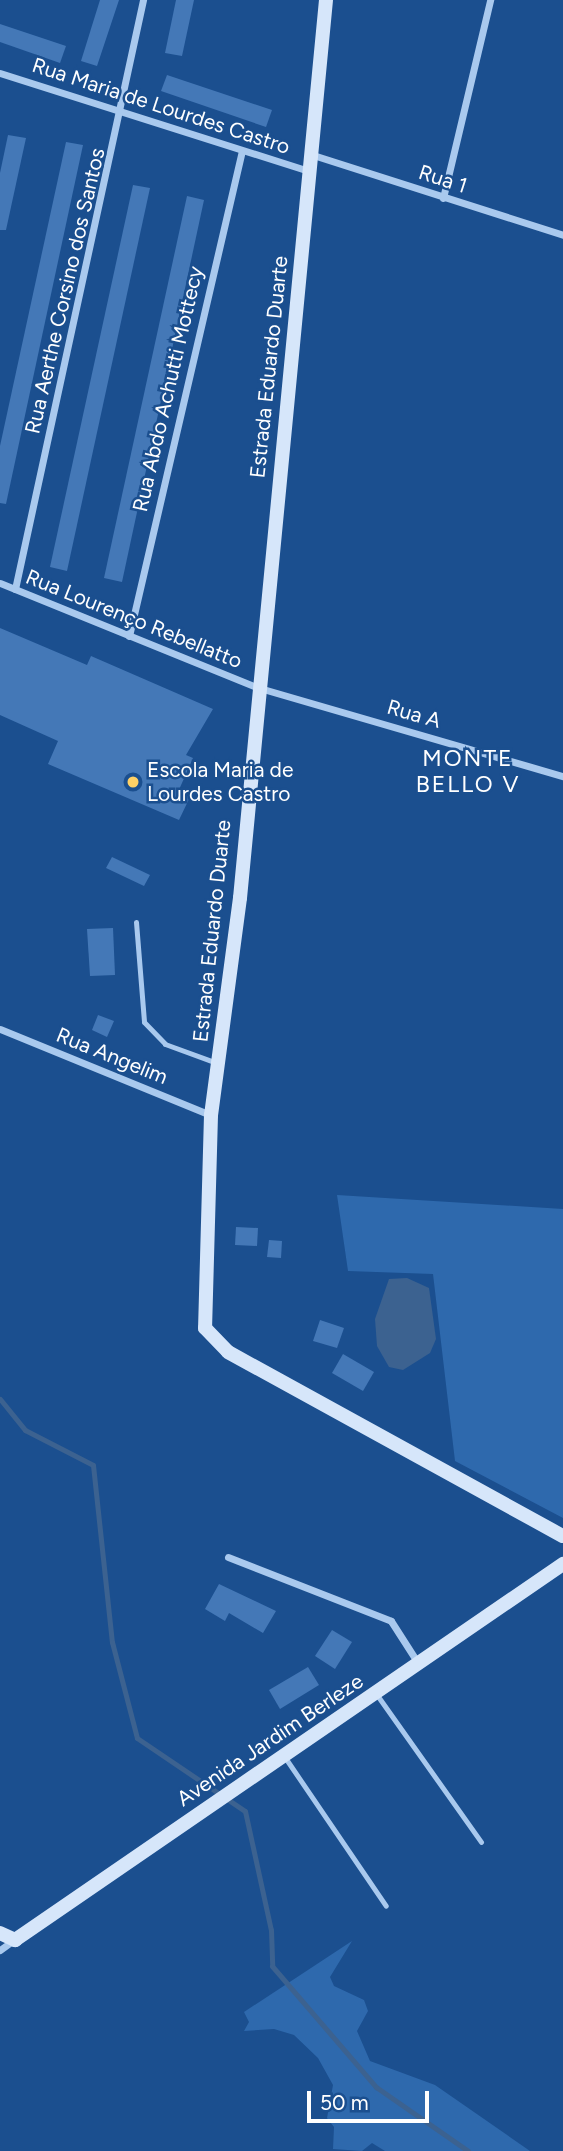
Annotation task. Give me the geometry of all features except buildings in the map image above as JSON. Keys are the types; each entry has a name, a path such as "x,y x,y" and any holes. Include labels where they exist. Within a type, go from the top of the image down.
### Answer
{"street":[{"name":"Rua Aerthe Corsino dos Santos","path":"15,589 122,114 143,0"},
{"name":"Estrada Eduardo Duarte","path":"326,0 313,155 256,687 240,898 211,1115 204,1307 213,1340 563,1536"},
{"path":"443,198 490,0"},
{"name":"Rua Maria de Lourdes Castro","path":"0,73 311,172"},
{"name":"Rua Abdo Achutti Mottecy","path":"129,636 242,151"},
{"name":"Rua 1","path":"313,155 563,235"},
{"name":"Rua Lourenço Rebellatto","path":"0,583 256,687"},
{"name":"Rua A","path":"256,687 563,776"},
{"name":"Rua Angelim","path":"0,1029 211,1115"},
{"path":"228,1557 391,1621 418,1664"},
{"name":"Avenida Jardim Berleze","path":"0,1950 563,1564"},
{"path":"0,1933 15,1940"}],"lane":[{"path":"136,922 144,1022 165,1044 218,1063"},
{"path":"376,1692 481,1842"},
{"path":"284,1756 386,1906"}],"shaded area":[{"path":"337,1195 563,1209 563,1518 455,1461 433,1274 348,1271"},
{"path":"407,1278 429,1288 436,1339 430,1353 403,1370 389,1367 377,1346 375,1319 389,1279"},
{"path":"352,1941 330,1977 334,1986 364,2000 368,2011 357,2031 370,2061 435,2085 530,2151 385,2151 372,2143 362,2151 333,2149 334,2127 327,2118 333,2085 318,2058 294,2035 274,2029 244,2031 249,2022 244,2012"}],"waterway":[{"path":"0,1399 25,1430 93,1465 112,1642 137,1738 245,1811 271,1930 272,1966 376,2087 468,2151"}],"place":[{"name":"Escola Maria de Lourdes Castro","path":"133,782"}],"district":[{"name":"MONTE BELLO V","path":"468,771"}]}
